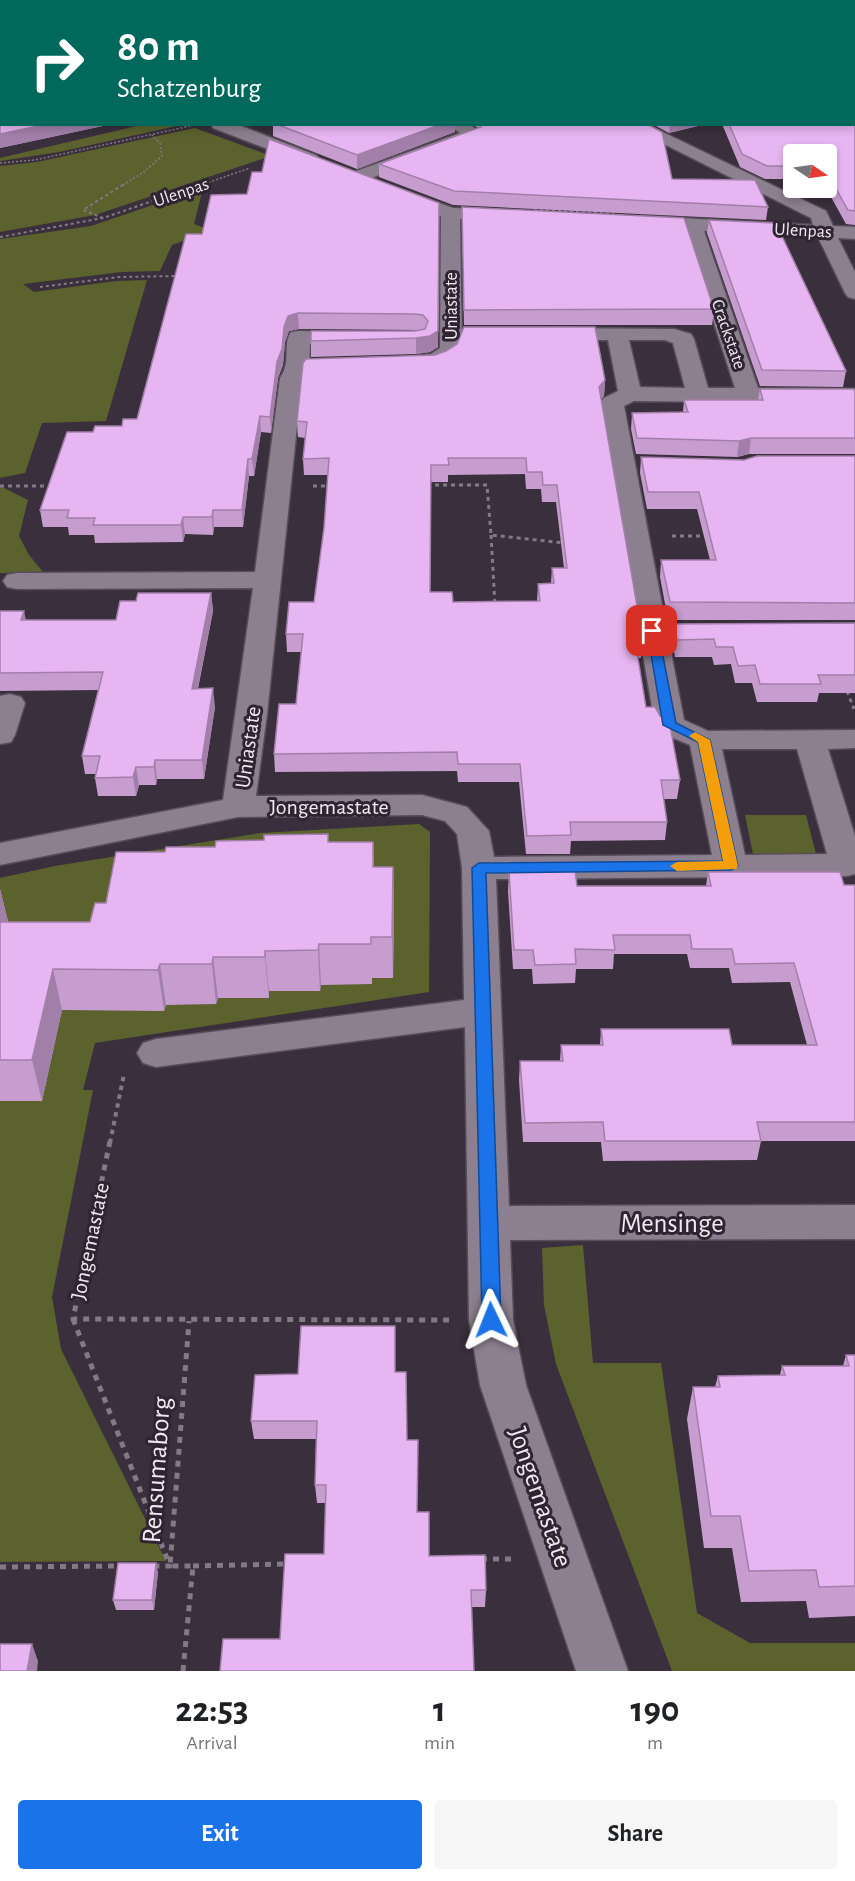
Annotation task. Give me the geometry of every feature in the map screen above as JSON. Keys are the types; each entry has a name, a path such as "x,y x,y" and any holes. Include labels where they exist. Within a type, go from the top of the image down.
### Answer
{"street":[{"path":"224,126 450,213 527,213"},
{"path":"357,177 474,135 459,126"},
{"path":"636,126 819,215 855,293"},
{"name":"Uniastate","path":"394,363 437,360 451,350 450,213"},
{"name":"Ulenpas","path":"623,218 692,225 855,233"},
{"name":"Crackstate","path":"630,394 749,395 692,225"},
{"path":"452,333 475,333"},
{"path":"534,334 666,334 683,339 698,394"},
{"path":"617,334 630,394 612,403 634,463 636,536 664,631 670,725 704,740 855,739"},
{"name":"Uniastate","path":"238,807 252,714 291,378 308,366 299,338 381,338"},
{"path":"749,395 855,396"},
{"path":"17,581 268,580"},
{"path":"0,735 10,703"},
{"path":"479,868 847,865 810,739"},
{"path":"704,740 731,866"},
{"name":"Jongemastate","path":"0,854 238,807 423,805 456,814 473,831 479,868 491,1320 502,1385 602,1671"},
{"path":"156,1053 483,1011"},
{"name":"Mensinge","path":"489,1223 855,1222"}],"path":[{"path":"0,163 35,160 186,126"},
{"path":"103,218 83,210 155,164 162,156 160,143 152,134"},
{"name":"Ulenpas","path":"0,237 103,218 294,153"},
{"path":"527,213 623,218"},
{"path":"40,287 119,277 177,276"},
{"path":"418,485 487,485 496,605 485,605"},
{"path":"0,486 58,486"},
{"path":"278,486 336,486"},
{"path":"491,535 572,544"},
{"path":"636,536 713,537"},
{"path":"844,682 855,713"},
{"name":"Jongemastate","path":"156,1053 128,1056 73,1319 170,1566"},
{"name":"Jongemastate","path":"73,1319 491,1320"},
{"name":"Rensumaborg","path":"183,1671 193,1566 170,1566 189,1321"},
{"path":"472,1560 519,1559 558,1546"},
{"path":"193,1566 297,1564"},
{"path":"0,1567 124,1566"},
{"path":"147,1566 170,1566"}],"green space":[{"path":"137,126 176,126 59,152 0,161 0,158"},
{"path":"195,128 271,156 95,215 0,232 0,166 37,162"},
{"path":"203,188 194,224 207,229 194,237 172,245 160,271 122,272 23,284 34,292 116,281 147,280 106,421 42,423 25,473 0,478 0,239 91,226"},
{"path":"0,486 28,500 19,536 29,555 43,572 0,573"},
{"path":"745,815 806,815 816,854 753,854"},
{"path":"419,824 430,832 429,992 95,1043 83,1090 93,1090 52,1297 61,1349 166,1561 0,1562 0,878 55,866 260,833"},
{"path":"583,1245 593,1363 661,1363 697,1613 750,1643 855,1643 855,1671 672,1671 556,1364 544,1305 542,1248"}],"building":[{"path":"0,126 38,126 0,134"},
{"path":"281,126 437,126 357,155"},
{"path":"651,126 662,132 672,179 755,180 768,207 454,191 379,164 481,127"},
{"path":"730,126 855,126 855,211 848,210 837,190 837,144 783,144 783,166 767,166 742,154"},
{"path":"269,139 439,203 438,331 430,336 416,338 311,341 311,331 415,331 425,329 428,321 423,315 415,314 298,313 288,316 284,327 282,349 277,362 270,417 260,416 252,459 248,459 242,510 213,510 212,517 183,517 181,525 93,525 95,518 67,518 69,510 40,510 67,432 93,432 95,426 122,426 123,419 137,419 186,234 202,234 211,195 247,194 252,172 262,172"},
{"path":"462,207 684,218 714,309 464,310"},
{"path":"709,220 774,223 777,234 781,234 846,371 762,370"},
{"path":"464,327 595,327 605,380 599,387 643,640 635,640 646,707 655,707 660,716 669,720 680,780 661,780 667,822 570,822 571,835 527,836 520,764 458,764 457,752 274,754 279,704 296,704 303,634 286,634 289,602 314,602 324,528 329,458 303,459 307,422 297,421 303,363 306,359 435,355 457,344","holes":["448,458 526,458 527,472 542,472 543,485 557,485 567,568 552,568 554,583 538,584 540,601 453,602 452,592 430,592 431,465 449,465"]},
{"path":"760,389 854,389 855,438 751,438 739,441 637,438 632,413 688,412 684,400 763,400"},
{"path":"757,456 855,456 855,603 670,602 661,560 716,560 699,492 648,492 641,457 744,460"},
{"path":"138,593 211,593 192,689 213,688 202,760 155,760 154,767 136,767 133,777 95,778 100,756 82,756 103,672 0,673 0,611 24,611 21,620 116,620 120,601 136,601"},
{"path":"855,623 855,675 818,675 821,684 760,684 755,665 738,666 733,647 716,647 714,639 677,640 674,624"},
{"path":"328,834 328,842 373,842 373,867 393,867 392,937 371,937 371,944 319,944 318,950 265,951 265,957 213,957 212,964 160,964 158,970 53,969 32,1060 0,1060 0,922 90,922 95,903 106,903 116,852 165,852 166,847 215,847 216,841 264,840 264,835"},
{"path":"530,862 574,862 577,886 711,886 708,872 840,872 844,885 855,885 855,1122 757,1122 761,1141 605,1141 603,1122 525,1123 520,1061 563,1061 561,1045 603,1045 601,1029 729,1029 732,1045 817,1045 794,963 735,964 732,949 692,949 690,935 613,935 615,950 575,949 576,964 535,965 533,950 514,950 509,872 531,872"},
{"path":"301,1326 395,1326 395,1372 406,1372 407,1440 418,1440 417,1512 429,1512 429,1556 485,1555 486,1590 471,1590 474,1671 220,1671 223,1639 280,1639 285,1554 324,1554 326,1485 315,1485 317,1421 251,1421 255,1375 298,1374"},
{"path":"846,1355 855,1355 855,1586 819,1587 816,1570 749,1571 740,1516 711,1516 693,1387 720,1387 718,1376 785,1375 782,1366 849,1366"},
{"path":"118,1563 156,1563 152,1600 113,1600"},
{"path":"0,1644 32,1644 27,1671 0,1671"}],"slow traffic":[{"path":"677,866 731,866 704,740 695,736"}],"route":[{"path":"491,1320 479,868 731,866 704,740 670,725 652,631"}]}
